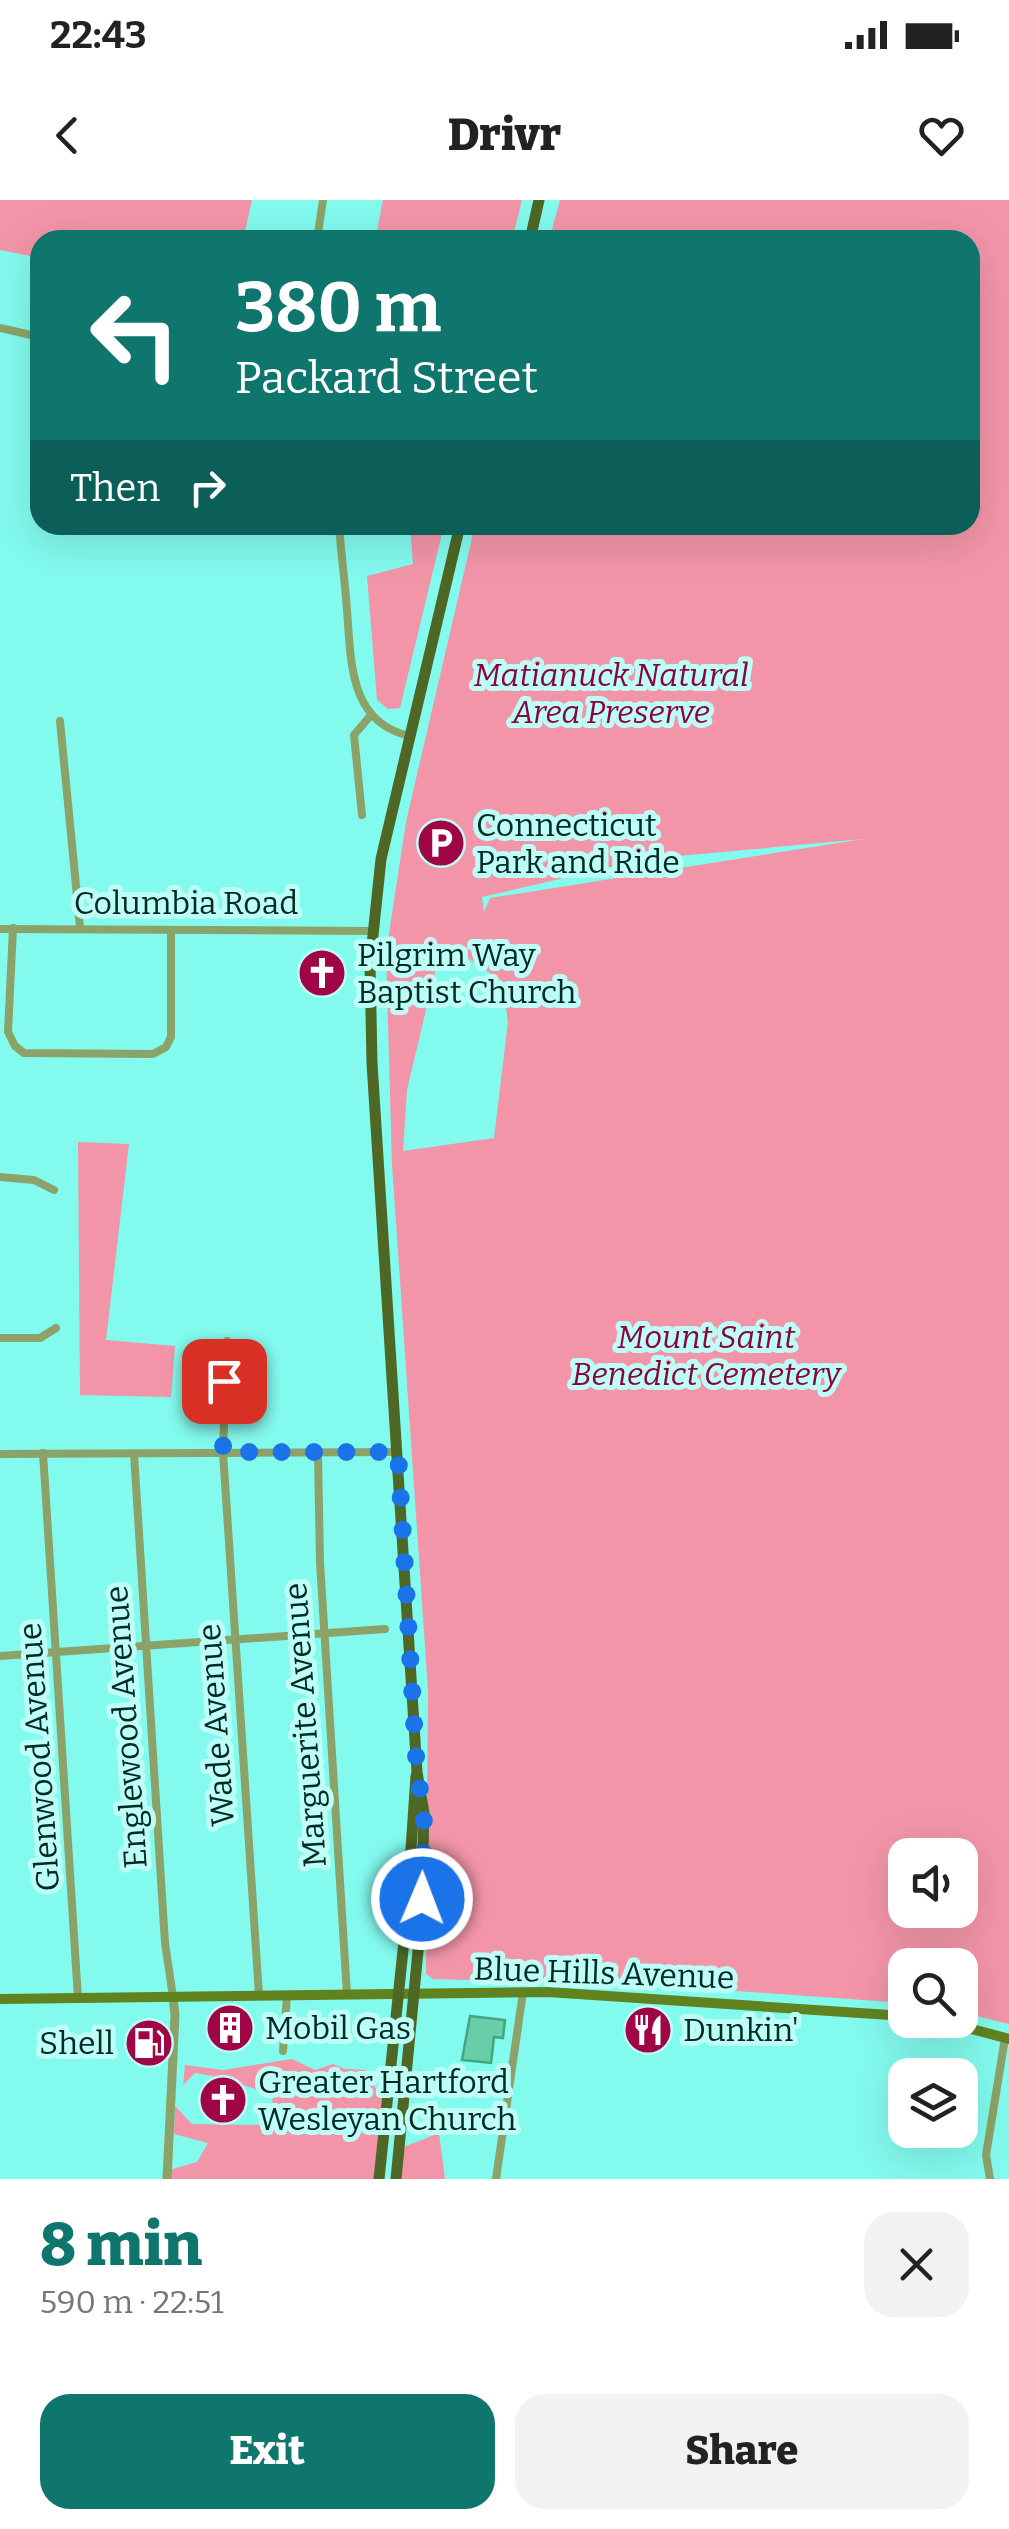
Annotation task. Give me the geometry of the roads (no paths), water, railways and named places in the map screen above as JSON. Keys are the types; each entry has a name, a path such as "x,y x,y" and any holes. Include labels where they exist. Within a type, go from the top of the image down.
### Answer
{"main road":[{"path":"532,230 540,200"},
{"path":"379,2179 417,1772 370,1006 373,931 381,859 458,535"},
{"path":"396,2179 424,1862 423,1800 417,1772"},
{"name":"Blue Hills Avenue","path":"0,1999 523,1992 888,2015"},
{"path":"978,2031 1007,2039"}],"street":[{"path":"318,230 324,200"},
{"path":"0,328 30,335"},
{"path":"340,535 354,680 371,715 391,732 410,736"},
{"path":"362,815 354,734 371,715"},
{"path":"60,721 80,927"},
{"path":"13,928 8,1032 14,1046 24,1052 153,1054 166,1047 171,1037 171,930"},
{"name":"Columbia Road","path":"0,929 373,931"},
{"path":"0,1177 34,1180 54,1190"},
{"path":"0,1338 40,1338 56,1328"},
{"name":"Wade Avenue","path":"228,1341 223,1452 259,1995"},
{"path":"0,1454 398,1452"},
{"name":"Glenwood Avenue","path":"44,1453 78,1998"},
{"name":"Marguerite Avenue","path":"318,1453 347,1994"},
{"name":"Englewood Avenue","path":"134,1454 166,1957 172,1997"},
{"path":"0,1656 385,1630"},
{"path":"496,2179 523,1992"},
{"path":"284,2050 287,1995"},
{"path":"167,2179 176,2016 172,1997"},
{"path":"990,2179 986,2155 1007,2039"}],"place":[{"name":"Connecticut Park and Ride","path":"441,843"},
{"name":"Pilgrim Way Baptist Church","path":"322,973"},
{"name":"Mobil Gas","path":"230,2028"},
{"name":"Dunkin'","path":"648,2030"},
{"name":"Shell","path":"149,2043"},
{"name":"Greater Hartford Wesleyan Church","path":"223,2100"}],"park label":[{"name":"Matianuck Natural Area Preserve","path":"611,694"},
{"name":"Mount Saint Benedict Cemetery","path":"706,1356"}]}
